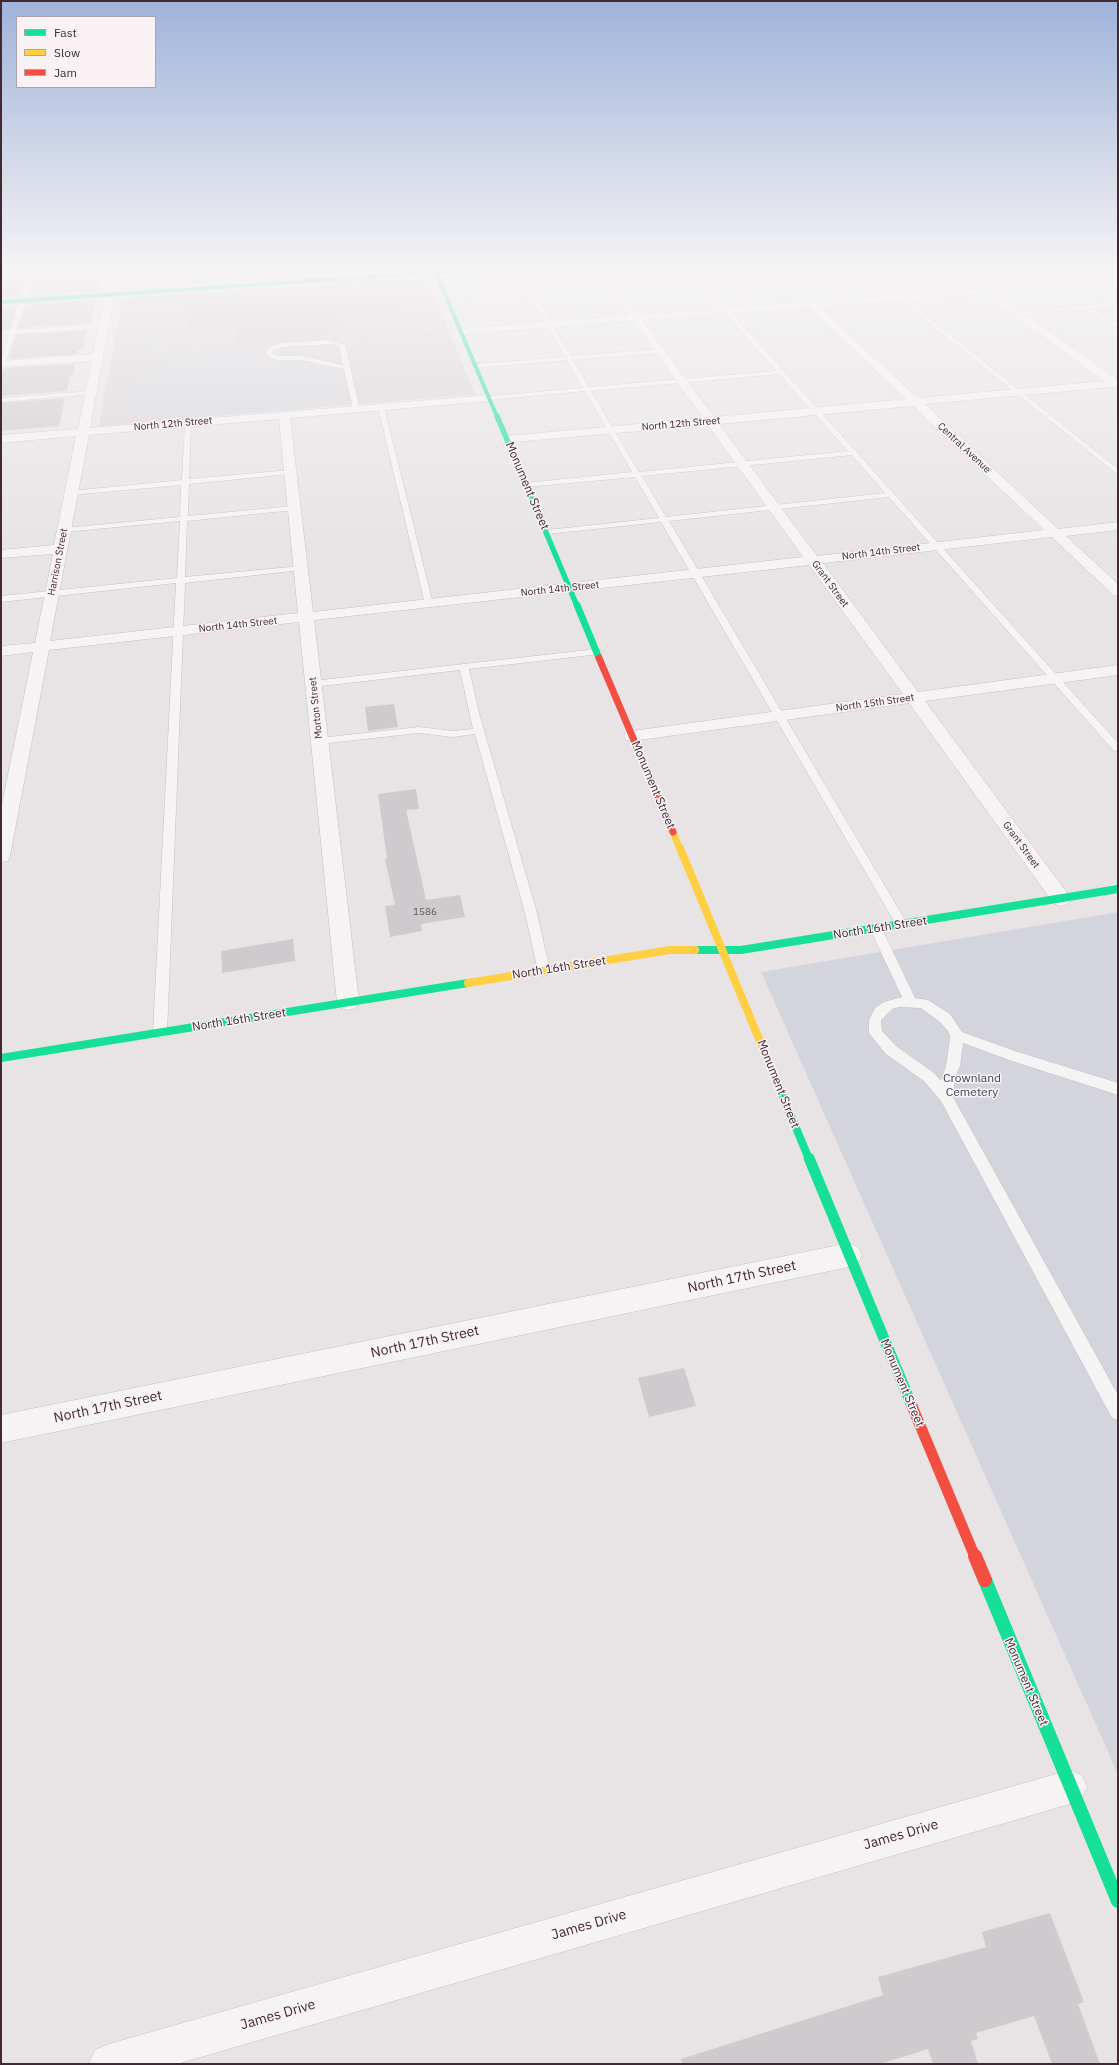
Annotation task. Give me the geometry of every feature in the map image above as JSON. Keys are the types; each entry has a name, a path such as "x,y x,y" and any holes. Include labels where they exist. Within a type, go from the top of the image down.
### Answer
{"street":[{"path":"1,366 19,364"},
{"name":"Harrison Street","path":"1,856 8,783 43,647 71,493 97,364"},
{"name":"Grant Street","path":"669,364 1060,899"},
{"name":"Central Avenue","path":"875,364 1118,592"},
{"path":"1089,364 1117,384"},
{"name":"Monument Street","path":"476,366 723,951 1070,1786 1109,1854 1118,1901"},
{"name":"North 12th Street","path":"507,440 1117,384"},
{"name":"North 12th Street","path":"1,439 284,414 489,398"},
{"name":"Morton Street","path":"284,414 348,1002"},
{"name":"North 14th Street","path":"1,651 696,574 936,545 1118,526"},
{"path":"1,554 61,549"},
{"name":"North 15th Street","path":"632,736 1118,670"},
{"name":"North 16th Street","path":"1,1058 670,950 741,950 1118,889"},
{"name":"North 17th Street","path":"1,1428 849,1255"},
{"name":"James Drive","path":"109,2064 1070,1786"}],"lane":[{"path":"331,364 348,368"},
{"path":"347,364 356,409"},
{"path":"476,366 495,364"},
{"path":"573,364 902,925"},
{"path":"774,364 1118,749"},
{"path":"984,364 1118,473"},
{"path":"489,398 781,372"},
{"path":"1,400 91,392"},
{"path":"381,407 429,604"},
{"path":"160,1033 188,423"},
{"path":"526,485 854,454"},
{"path":"71,493 290,472"},
{"path":"547,532 891,495"},
{"path":"65,530 294,508"},
{"path":"1,599 301,568"},
{"path":"313,684 597,652"},
{"path":"464,667 479,731 531,913 544,971"},
{"path":"319,740 419,730 452,734 479,731"},
{"path":"876,929 910,1002"},
{"path":"1118,1089 1012,1056 957,1036 945,1018 924,1003 899,1002 888,1006 880,1012 875,1020 876,1033 891,1050 929,1077 946,1097 1118,1412"},
{"path":"946,1097 948,1077 953,1066 957,1036"}],"path":[{"path":"353,394 376,391 369,364"}],"shaded area":[{"path":"110,364 463,364 475,394 99,426"}],"green space":[{"path":"165,364 206,364 165,368"},
{"path":"210,364 322,364 327,366 339,374 342,379 341,385 336,392 321,400 292,407 188,416 164,417 143,415 128,410 121,403 118,397 120,390 140,377 168,370 211,366"},
{"name":"Crownland Cemetery","path":"1118,912 1118,1774 761,972"}],"building":[{"path":"75,364 74,375 70,375 67,391 1,396 1,371 6,368"},
{"path":"65,398 59,426 1,431 1,403"},
{"path":"394,704 398,727 368,731 365,707"},
{"path":"416,789 419,809 406,810 426,900 460,895 465,917 421,924 422,931 390,937 385,906 395,905 385,859 387,858 378,794"},
{"path":"293,939 295,961 222,973 221,951"},
{"path":"684,1368 696,1406 649,1417 638,1378"},
{"path":"1050,1913 1084,2002 1078,2004 1100,2064 1052,2064 1034,2016 976,2033 978,2039 971,2041 978,2064 933,2064 928,2049 880,2064 682,2064 681,2059 883,1995 878,1977 986,1947 982,1932"}],"traffic: fast":[{"path":"475,364 599,658"},
{"path":"695,950 741,950 1118,889"},
{"path":"1,1058 468,983"},
{"path":"776,1080 912,1406"},
{"path":"985,1580 1118,1901"}],"traffic: slow":[{"path":"673,832 776,1080"},
{"path":"468,983 670,950 695,950"}],"traffic: jam":[{"path":"599,658 673,832"},
{"path":"912,1406 985,1580"}]}
